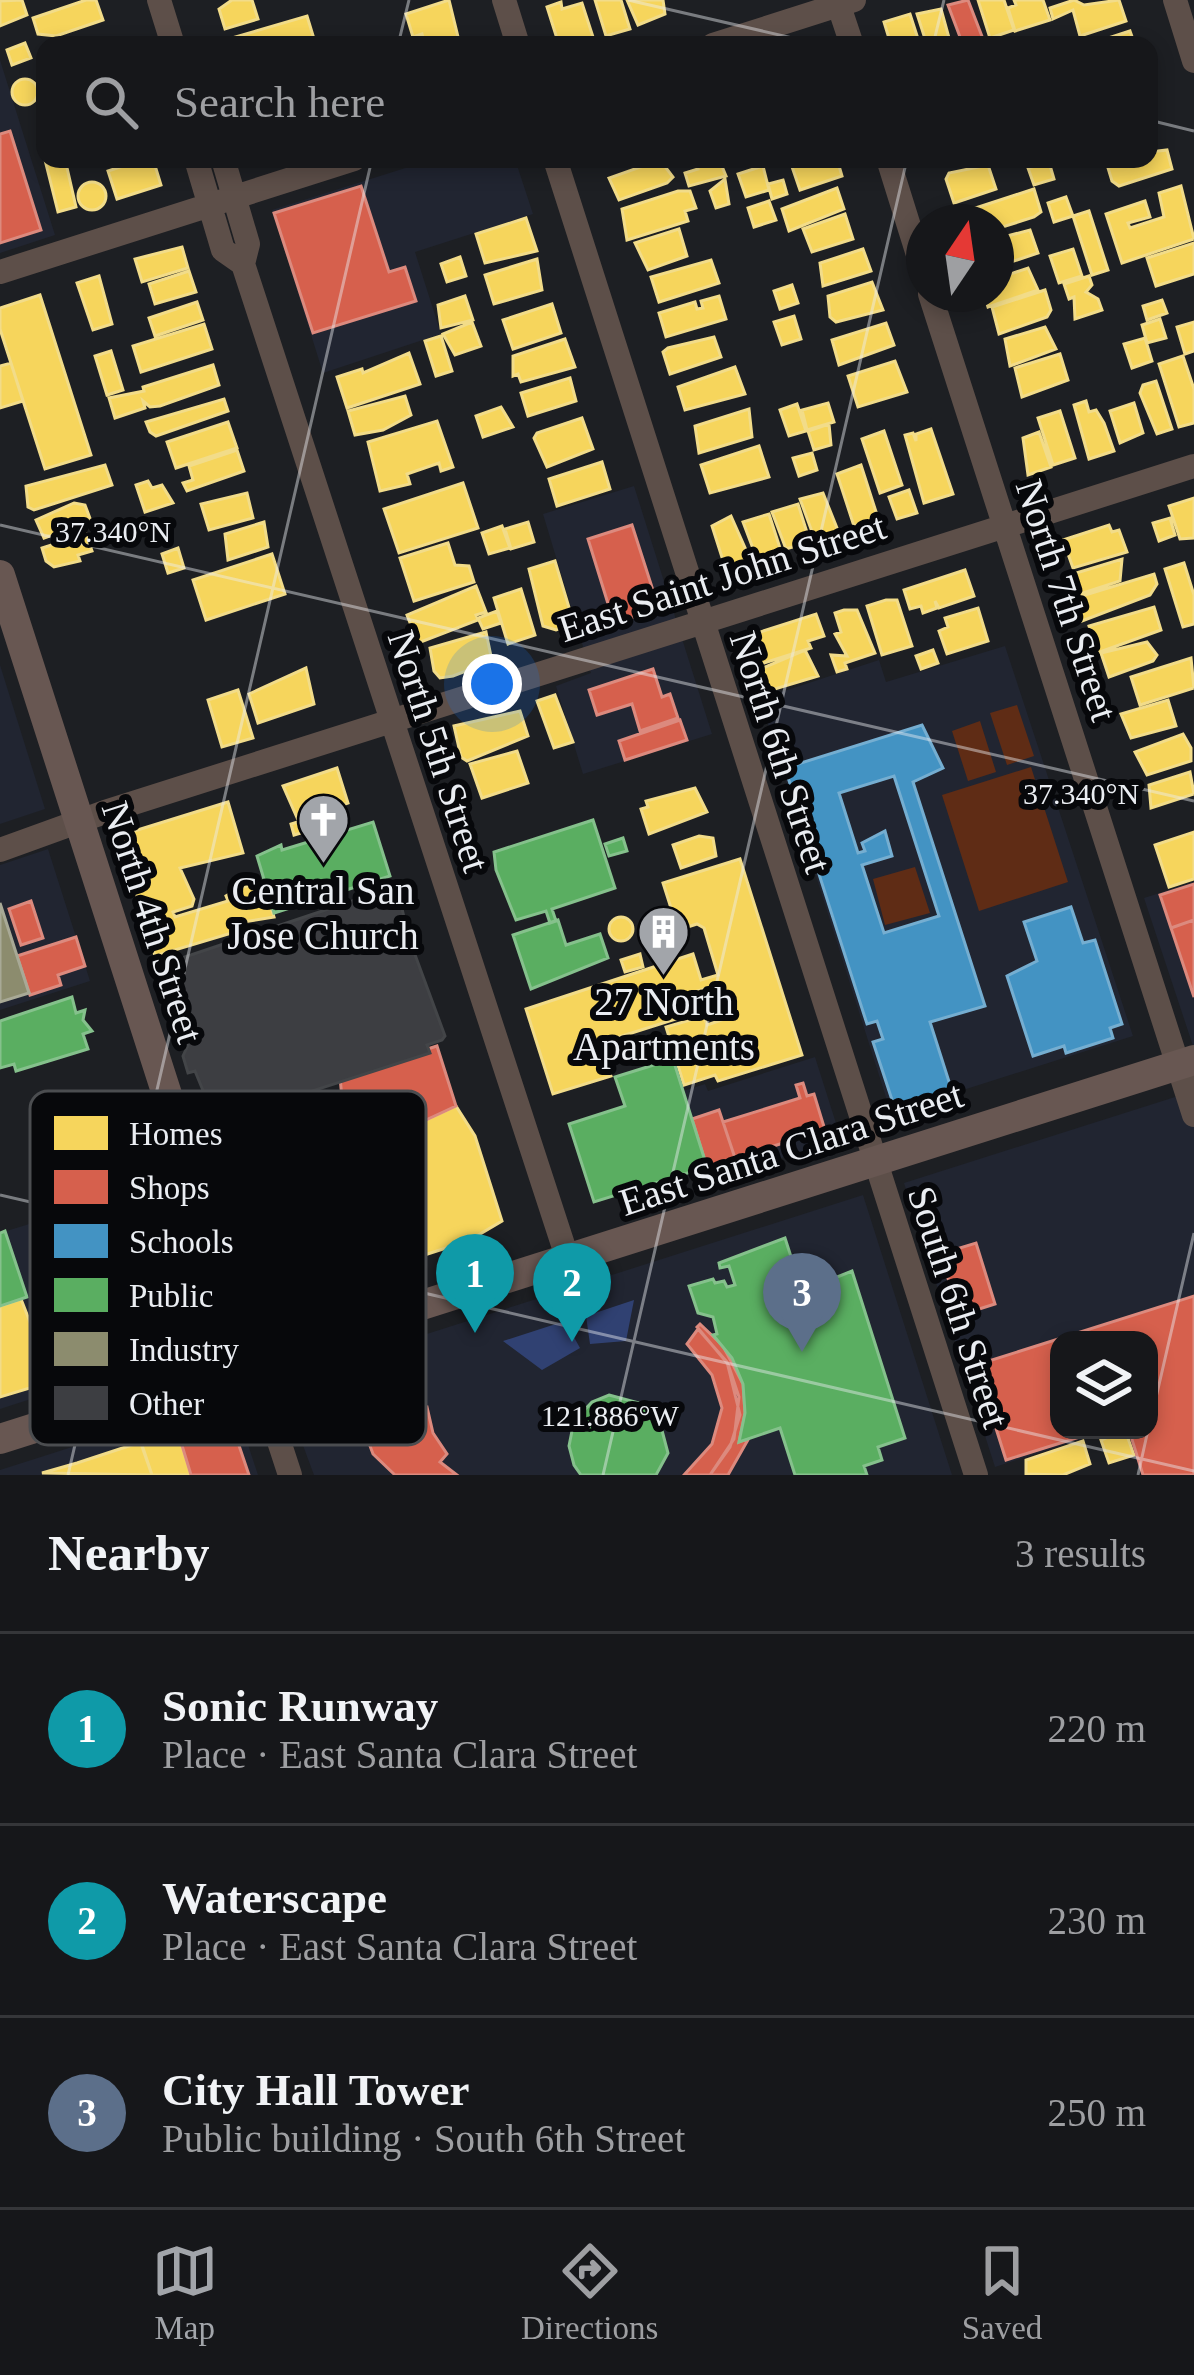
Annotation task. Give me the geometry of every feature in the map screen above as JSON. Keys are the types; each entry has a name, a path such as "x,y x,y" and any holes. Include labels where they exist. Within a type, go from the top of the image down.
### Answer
{"main road":[{"name":"North 4th Street","path":"0,574 166,1091"},
{"name":"East Santa Clara Street","path":"426,1306 1186,1063"},
{"name":"East Santa Clara Street","path":"0,1439 30,1430"}],"street":[{"path":"159,0 170,36"},
{"path":"504,0 515,36"},
{"path":"1174,0 1194,61"},
{"path":"740,36 843,2 850,36"},
{"name":"North 5th Street","path":"199,168 223,250 242,264"},
{"name":"North 5th Street","path":"226,168 248,244 242,264 568,1260"},
{"path":"0,272 326,168"},
{"name":"North 6th Street","path":"558,168 874,1162"},
{"path":"891,168 906,217"},
{"name":"North 7th Street","path":"936,312 1186,1063 1194,1115"},
{"name":"East Saint John Street","path":"0,850 392,720 1194,466"},
{"name":"South 6th Street","path":"874,1162 976,1475"},
{"path":"280,1445 290,1475"}],"shaded area":[{"path":"0,60 55,235 0,253"},
{"path":"405,168 518,168 533,214 415,252 441,334 323,373 272,210"},
{"path":"634,486 712,734 583,774 556,686 591,673 543,514"},
{"path":"1005,646 1133,1036 891,1113 760,699 879,660 886,682"},
{"path":"0,665 45,809 0,824"},
{"path":"1017,705 1034,756 1007,765 990,713"},
{"path":"980,721 996,772 968,781 952,731"},
{"path":"1031,767 1068,882 979,911 942,795"},
{"path":"48,849 90,981 0,1010 0,865"},
{"path":"915,867 930,913 885,925 873,879"},
{"path":"1194,882 1194,1049 1144,898"},
{"path":"815,1057 841,1139 712,1180 683,1091 705,1084 708,1091"},
{"path":"1194,1091 1194,1475 1141,1475 1130,1439 1158,1439 1158,1331 1050,1331 1050,1439 1081,1439 995,1467 904,1183"},
{"path":"863,1195 952,1475 314,1475 303,1445 426,1445 426,1334"},
{"path":"30,1224 30,1399 0,1409 0,1233"},
{"path":"78,1445 248,1445 258,1475 0,1475 0,1470"}],"water":[{"path":"634,1300 626,1341 590,1344 586,1316"},
{"path":"565,1321 580,1348 542,1370 503,1341"}],"building: Homes":[{"path":"22,0 27,15 0,26 0,1"},
{"path":"96,0 103,20 56,36 38,34 33,18"},
{"path":"232,0 252,0 258,19 225,29 219,9"},
{"path":"449,0 458,36 413,36 406,14"},
{"path":"595,0 621,0 630,29 606,36"},
{"path":"627,0 663,0 665,14 638,25"},
{"path":"978,0 1004,0 1014,30 989,36"},
{"path":"1014,0 1043,0 1050,20 1015,31 1008,8 1016,5"},
{"path":"1074,0 1084,5 1119,0 1126,21 1080,36 1073,10 1053,19 1050,8"},
{"path":"561,2 562,9 582,3 593,36 556,36 547,7"},
{"path":"941,9 948,36 924,36 917,14"},
{"path":"910,14 917,36 888,36 884,22"},
{"path":"307,16 313,36 239,36"},
{"path":"25,43 31,58 12,65 7,50"},
{"path":"25,79 34,83 34,101 25,105 16,101 12,92 16,83"},
{"path":"1167,150 1172,169 1119,186 1112,181 1108,168 1158,168 1158,151"},
{"path":"47,168 67,168 76,207 58,212"},
{"path":"156,168 161,185 117,199 108,171"},
{"path":"637,168 666,168 673,177 619,200 609,178"},
{"path":"723,168 726,176 689,186 685,173"},
{"path":"764,168 769,190 746,197 738,174"},
{"path":"792,168 840,168 842,176 800,190"},
{"path":"989,168 996,189 954,203 946,179 949,173"},
{"path":"1028,168 1051,168 1054,179 1034,185"},
{"path":"725,179 729,204 716,208 710,191"},
{"path":"783,180 787,194 772,199 768,184"},
{"path":"92,182 102,186 106,196 102,206 92,210 82,206 78,196 82,186"},
{"path":"1181,186 1194,239 1122,263 1106,214 1145,201 1150,217 1128,223 1130,228 1164,217 1159,193"},
{"path":"837,188 844,209 789,231 782,209"},
{"path":"1034,189 1041,212 1014,223 1014,204 988,204"},
{"path":"690,191 696,208 685,211 688,221 627,240 622,209"},
{"path":"1066,197 1073,216 1054,222 1048,203"},
{"path":"769,201 776,220 754,227 748,208"},
{"path":"1089,211 1108,270 1092,275 1073,216"},
{"path":"845,214 853,239 812,252 803,229"},
{"path":"526,218 537,251 485,263 476,234"},
{"path":"679,229 687,256 648,270 635,243"},
{"path":"1030,230 1038,253 1014,261 1014,234"},
{"path":"1194,243 1194,274 1156,286 1147,258"},
{"path":"182,247 188,268 142,282 135,259"},
{"path":"863,249 871,271 823,286 820,263"},
{"path":"1073,249 1082,276 1059,283 1050,256"},
{"path":"460,257 466,276 447,282 441,264"},
{"path":"537,259 542,290 494,304 485,275"},
{"path":"711,260 719,283 659,302 651,277"},
{"path":"1028,268 1038,290 1014,298 1014,273"},
{"path":"189,271 196,292 155,304 149,284"},
{"path":"99,276 112,324 93,330 77,283"},
{"path":"1089,276 1092,285 1086,292 1098,299 1102,310 1075,319 1074,297 1069,299 1064,284"},
{"path":"872,282 883,310 836,322 830,317 828,296"},
{"path":"792,285 798,303 780,309 774,291"},
{"path":"1045,290 1051,310 1047,317 999,334 993,312 1014,312 1014,300"},
{"path":"40,295 91,455 45,469 0,329 0,308"},
{"path":"465,296 473,320 441,328 438,305"},
{"path":"719,296 726,319 666,337 659,313 695,302 697,309 703,308 701,301"},
{"path":"1162,300 1167,313 1147,320 1143,306"},
{"path":"197,302 203,320 155,336 149,318"},
{"path":"552,304 561,333 513,349 503,320"},
{"path":"794,316 801,339 782,345 774,322"},
{"path":"1160,319 1166,338 1147,343 1142,325"},
{"path":"472,322 481,346 455,355 443,334"},
{"path":"1194,322 1194,351 1185,354 1177,327"},
{"path":"886,323 894,345 839,365 832,340"},
{"path":"204,324 212,349 141,372 133,346"},
{"path":"1045,327 1056,349 1010,366 1005,339"},
{"path":"441,336 452,371 436,376 425,341"},
{"path":"714,337 721,357 670,374 663,352"},
{"path":"1145,338 1152,361 1132,368 1124,344"},
{"path":"565,339 575,367 521,382 518,374 513,376 513,356"},
{"path":"111,351 123,390 107,395 95,356"},
{"path":"409,353 420,384 347,408 337,377 362,369 363,373"},
{"path":"1060,354 1068,380 1022,397 1015,368"},
{"path":"1183,356 1194,389 1194,423 1179,427 1159,364"},
{"path":"895,361 907,392 858,407 848,376"},
{"path":"11,363 23,401 0,408 0,366"},
{"path":"213,365 219,385 160,406 150,407 143,401 145,408 115,418 109,398 144,391 143,387"},
{"path":"735,367 745,394 685,410 678,387"},
{"path":"570,378 576,401 528,416 521,393"},
{"path":"1156,381 1172,429 1157,434 1140,393 1143,385"},
{"path":"405,396 411,415 383,430 355,435 348,411"},
{"path":"224,399 228,411 156,436 146,422"},
{"path":"1086,401 1089,412 1096,410 1104,423 1114,451 1089,459 1074,405"},
{"path":"828,403 834,422 807,430 802,410"},
{"path":"1134,403 1143,433 1120,443 1110,411"},
{"path":"797,404 806,431 789,436 780,410"},
{"path":"501,407 513,427 483,437 476,416"},
{"path":"749,409 752,437 699,453 695,426"},
{"path":"1060,411 1075,458 1053,465 1038,418"},
{"path":"582,418 593,449 547,467 534,438 537,433"},
{"path":"437,421 453,467 441,471 439,463 407,474 410,484 380,491 368,442"},
{"path":"228,422 237,448 176,468 167,442"},
{"path":"829,424 831,445 814,450 808,431"},
{"path":"931,429 953,494 924,503 905,435 913,433 916,441 916,434"},
{"path":"884,431 902,485 880,493 862,439"},
{"path":"1039,432 1051,467 1028,475 1023,438"},
{"path":"759,446 769,477 710,493 701,465"},
{"path":"237,450 244,471 187,491 183,483 193,480 189,466"},
{"path":"812,453 817,470 799,476 793,458"},
{"path":"602,462 610,489 557,506 549,479"},
{"path":"105,465 112,485 34,510 28,507 26,486"},
{"path":"861,465 878,518 854,526 837,474"},
{"path":"148,481 152,488 162,485 173,503 145,512 136,485"},
{"path":"463,483 478,528 399,553 384,509"},
{"path":"909,490 917,513 897,519 889,497"},
{"path":"247,493 253,518 209,530 201,504"},
{"path":"823,493 839,533 815,540 800,499"},
{"path":"1194,498 1194,538 1180,539 1169,506"},
{"path":"74,503 85,505 91,521 44,538 36,520"},
{"path":"798,504 810,542 786,549 772,512"},
{"path":"769,514 781,551 757,559 743,522"},
{"path":"731,516 750,559 726,570 712,526"},
{"path":"1170,518 1175,535 1159,541 1153,523"},
{"path":"264,522 268,547 228,560 225,534"},
{"path":"528,522 534,542 511,549 505,529"},
{"path":"1109,525 1112,532 1119,530 1127,552 1073,568 1063,540"},
{"path":"502,526 510,548 489,554 482,533"},
{"path":"86,534 92,551 78,555 80,561 54,567 46,561 42,548"},
{"path":"448,543 455,565 469,566 474,582 414,601 400,558"},
{"path":"178,548 184,568 168,573 162,554"},
{"path":"272,554 285,594 206,620 193,580"},
{"path":"1122,559 1120,581 1080,594 1073,574"},
{"path":"555,561 574,624 556,630 543,626 529,569"},
{"path":"1184,563 1194,595 1194,624 1183,627 1165,569"},
{"path":"965,570 974,596 939,608 935,601 937,608 923,613 921,606 910,609 904,590"},
{"path":"1154,574 1157,584 1150,595 1082,621 1075,598"},
{"path":"476,586 486,612 476,615 478,620 418,643 407,615"},
{"path":"521,589 535,635 508,644 494,598"},
{"path":"897,600 912,646 882,655 867,606"},
{"path":"1154,607 1161,630 1097,653 1089,626"},
{"path":"978,608 988,641 947,654 939,631 948,627 945,618"},
{"path":"857,610 875,653 845,663 847,669 837,672 831,655 847,656 835,634 841,632 835,613"},
{"path":"497,611 501,623 483,629 478,618"},
{"path":"816,614 824,636 808,641 811,648 761,664 751,635"},
{"path":"486,632 492,661 440,678 430,648"},
{"path":"1147,642 1157,655 1153,661 1109,677 1101,653"},
{"path":"805,650 818,676 765,692 758,670"},
{"path":"933,650 938,663 921,669 916,656"},
{"path":"1191,658 1194,688 1140,705 1131,677"},
{"path":"306,668 314,704 258,723 249,694"},
{"path":"238,690 253,738 222,747 208,700"},
{"path":"555,695 573,742 554,748 537,701"},
{"path":"1168,700 1176,726 1131,738 1121,714"},
{"path":"520,711 528,736 467,761 461,757 454,726"},
{"path":"1183,734 1191,748 1191,761 1147,775 1135,752"},
{"path":"517,751 528,783 482,798 470,764"},
{"path":"337,768 348,803 298,820 283,786"},
{"path":"1190,772 1194,794 1151,808 1149,785"},
{"path":"695,788 707,812 649,834 641,809 648,807 646,801"},
{"path":"228,802 243,853 180,868 194,899 192,906 173,912 175,917 228,901 226,896 240,888 263,881 274,917 243,922 245,929 155,956 118,836"},
{"path":"310,818 314,829 294,835 291,824"},
{"path":"1194,832 1194,879 1169,887 1155,845"},
{"path":"699,836 713,838 716,856 681,868 673,845"},
{"name":"27 North Apartments","path":"740,859 802,1055 718,1081 715,1075 684,1085 666,1027 704,1016 707,1025 730,1017 720,984 675,998 682,1017 600,1043 611,1076 553,1094 526,1009 693,954 701,980 718,975 704,928 697,924 678,930 663,883"},
{"path":"621,917 633,929 621,941 609,929"},
{"path":"640,954 643,967 625,972 621,960"},
{"path":"456,1106 475,1136 502,1221 468,1241 426,1254 426,1120"},
{"path":"21,1299 30,1322 30,1388 0,1397 0,1306"},
{"path":"1128,1439 1134,1455 1109,1463 1101,1440"},
{"path":"1083,1441 1090,1464 1063,1475 1026,1474 1026,1460"},
{"path":"141,1445 182,1445 191,1475 152,1475"},
{"path":"142,1445 152,1475 42,1473"}],"building: Shops":[{"path":"968,0 982,36 960,36 948,5"},
{"path":"10,131 41,230 0,243 0,134"},
{"path":"361,186 389,272 405,267 416,301 313,333 274,213"},
{"path":"632,525 659,609 614,623 588,539"},
{"path":"653,669 662,697 670,694 678,718 640,731 632,704 597,715 589,690"},
{"path":"680,720 687,740 625,760 619,741"},
{"path":"1194,884 1194,920 1171,928 1160,895"},
{"path":"31,901 43,938 21,945 9,909"},
{"path":"1194,920 1194,997 1171,928"},
{"path":"76,937 85,966 58,975 61,985 30,995 17,956"},
{"path":"437,1046 456,1106 426,1120 426,1091 341,1091 340,1077"},
{"path":"803,1083 807,1096 814,1094 825,1130 735,1158 723,1122 800,1098 796,1085"},
{"path":"719,1110 735,1158 707,1167 692,1119"},
{"path":"976,1243 995,1304 960,1315 940,1254"},
{"path":"1194,1296 1194,1475 1143,1475 1132,1439 1158,1439 1158,1331 1083,1331"},
{"path":"700,1324 723,1346 743,1384 745,1413 739,1442 749,1438 728,1475 710,1475 734,1439 739,1397 728,1364 697,1327"},
{"path":"698,1329 727,1362 740,1415 730,1447 710,1475 684,1475 712,1444 722,1408 712,1375 687,1344"},
{"path":"1050,1342 1050,1439 1073,1439 1006,1460 976,1365"},
{"path":"427,1407 433,1433 447,1454 440,1462 457,1475 395,1475 370,1445 426,1445"},
{"path":"182,1445 239,1445 249,1475 191,1475"}],"building: Schools":[{"path":"922,725 943,768 913,782 985,1006 930,1022 952,1091 895,1109 873,1042 883,1039 877,1021 867,1024 785,768","holes":["894,776 939,916 884,933 862,865 892,856 885,831 862,843 865,851 858,853 839,793"]},
{"path":"1071,907 1083,943 1095,940 1122,1024 1110,1028 1113,1038 1066,1053 1064,1046 1033,1056 1007,976 1037,961 1024,922"}],"building: Public":[{"path":"593,820 615,888 552,909 556,921 550,923 546,911 516,920 496,870 494,852"},
{"name":"Central San Jose Church","path":"373,822 390,876 274,913 257,856 281,845 282,850"},
{"path":"623,838 627,851 609,856 605,844"},
{"path":"558,920 566,945 600,934 608,958 531,989 513,935"},
{"path":"72,997 76,1013 85,1010 83,1020 92,1031 83,1034 88,1049 16,1071 14,1064 0,1068 0,1021"},
{"path":"673,1059 707,1167 594,1202 569,1124 625,1106 615,1077"},
{"path":"5,1231 27,1297 0,1306 0,1233"},
{"path":"785,1238 802,1291 852,1271 905,1438 878,1447 882,1460 864,1466 867,1475 795,1475 780,1428 739,1442 745,1413 743,1384 732,1358 713,1335 717,1334 713,1317 698,1313 689,1286 713,1279 724,1281 727,1287 735,1285 729,1266 720,1268 719,1263"},
{"path":"785,1238 802,1291 852,1271 905,1438 878,1447 882,1460 864,1466 867,1475 795,1475 780,1428 739,1442 745,1413 743,1384 732,1358 713,1335 717,1334 713,1317 698,1313 689,1286 713,1279 724,1281 727,1287 735,1285 729,1266 720,1268 719,1263"},
{"path":"609,1395 643,1404 659,1419 668,1453 656,1475 581,1475 574,1465 569,1446 574,1421 592,1402"},
{"path":"609,1395 643,1404 659,1419 668,1453 656,1475 581,1475 574,1465 569,1446 574,1421 592,1402"}],"building: Industry":[{"path":"0,903 29,993 0,1002"}],"building: Other":[{"path":"397,886 407,931 413,929 420,949 414,952 445,1036 427,1045 430,1053 312,1091 203,1091 195,1071 188,1073 183,1056 188,1045 161,965"}],"place":[{"name":"Central San Jose Church","path":"323,866"},
{"name":"27 North Apartments","path":"664,977"},
{"name":"Sonic Runway","path":"475,1333"},
{"name":"Waterscape","path":"572,1342"},
{"name":"City Hall Tower","path":"802,1352"}]}
